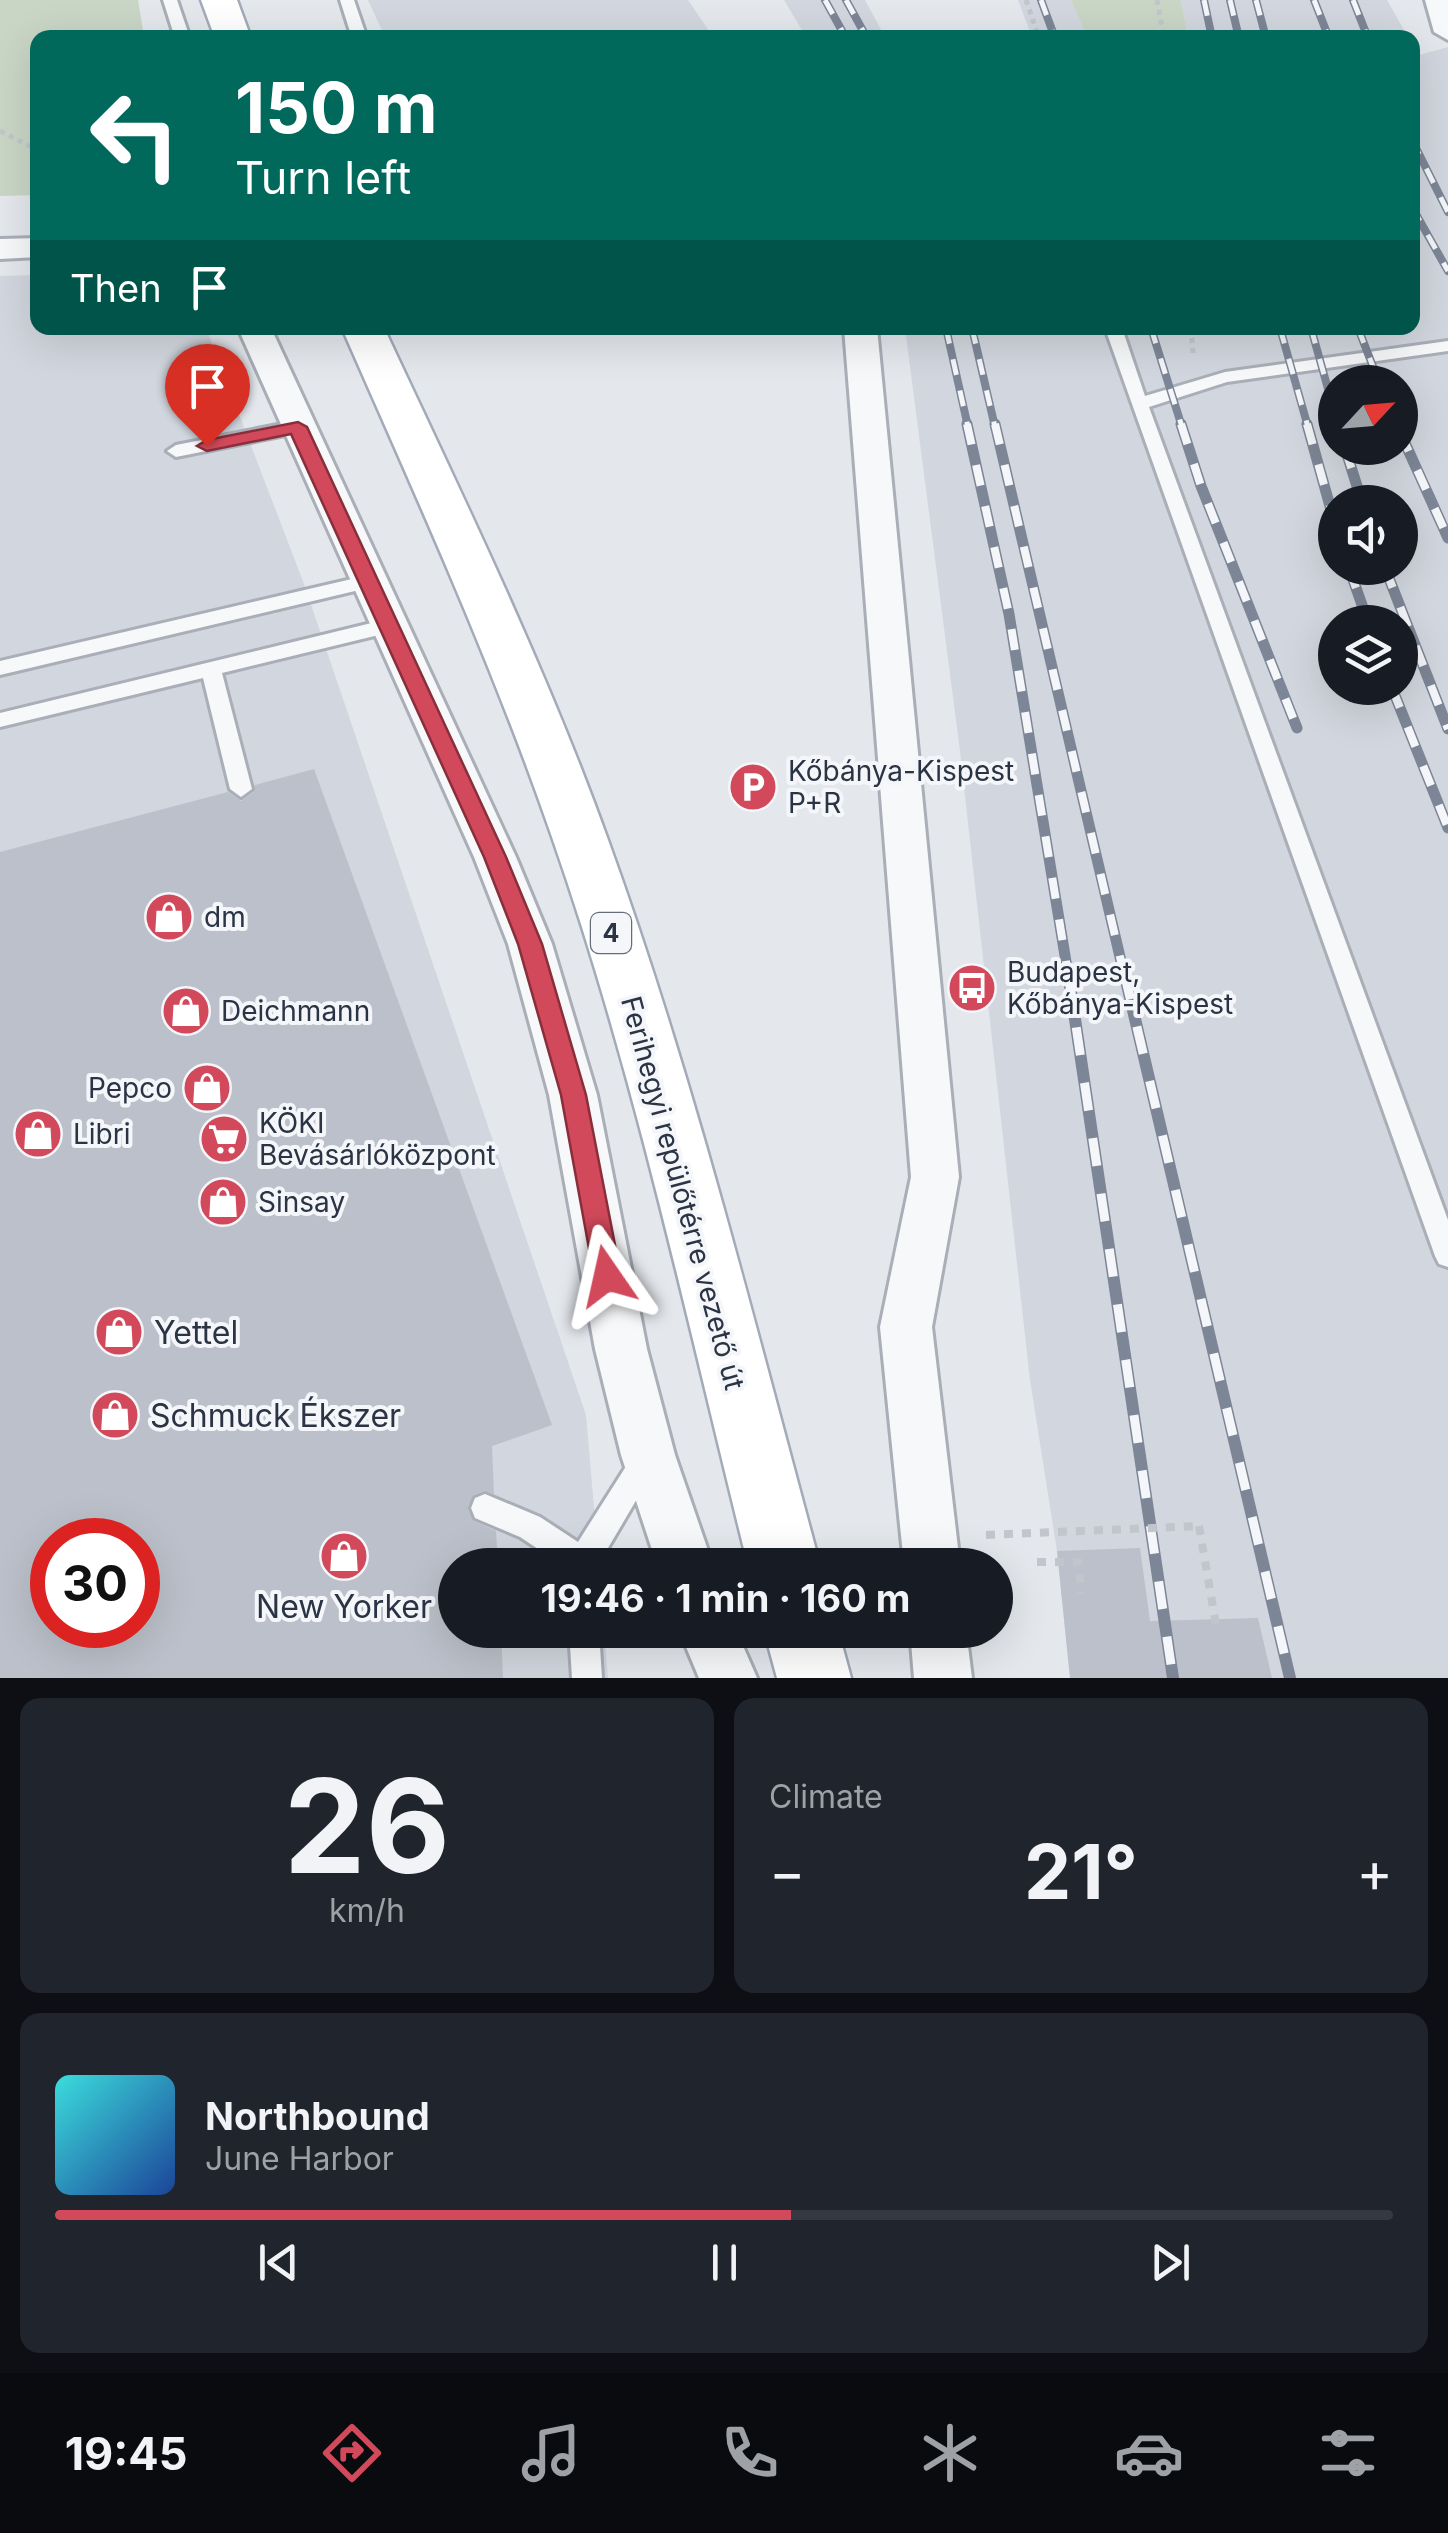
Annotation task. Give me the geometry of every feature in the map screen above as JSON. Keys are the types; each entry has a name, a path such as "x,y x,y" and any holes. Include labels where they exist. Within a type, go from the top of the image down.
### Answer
{"main road":[{"path":"220,0 230,30"},
{"name":"Ferihegyi repülőtérre vezető út","path":"366,335 518,674 606,913 687,1197 780,1548"},
{"path":"806,1648 814,1678"}],"street":[{"path":"1439,0 1448,32"},
{"path":"0,249 30,247"},
{"path":"257,335 495,857 530,944 573,1095 621,1349 648,1455 680,1548"},
{"path":"861,335 934,1178 906,1327 930,1548"},
{"path":"716,1648 728,1678"},
{"path":"940,1648 943,1678"}],"lane":[{"path":"170,0 180,30"},
{"path":"347,0 357,30"},
{"path":"1114,335 1448,1256"},
{"path":"1139,404 1225,377 1448,346"},
{"path":"176,452 298,427"},
{"path":"0,668 369,581"},
{"path":"0,720 388,626"},
{"path":"211,670 241,788"},
{"path":"590,1548 648,1455"},
{"path":"485,1508 530,1527 560,1548"},
{"path":"585,1648 586,1678"}],"path":[{"path":"1026,0 1036,30"},
{"path":"1157,0 1163,30"},
{"path":"0,131 30,146"},
{"path":"986,1536 1199,1526 1216,1625"},
{"path":"1037,1562 1079,1562 1082,1594 1076,1562"}],"shaded area":[{"path":"368,0 688,0 708,30 382,30"},
{"path":"784,0 865,0 881,30 802,30"},
{"path":"1018,0 1071,0 1084,30 1029,30"},
{"path":"1181,0 1387,0 1404,30 1187,30"},
{"path":"1448,47 1448,1678 1070,1678 1057,1551 1030,1380 960,751 906,335 1420,335 1420,55"},
{"name":"KÖKI Bevásárlóközpont","path":"30,275 30,335 209,335 304,584 586,1415 598,1548 438,1548 438,1648 606,1648 608,1678 0,1678 0,276"}],"green space":[{"path":"0,0 138,0 143,30 30,30 30,195 0,196"},
{"path":"1071,0 1181,0 1187,30 1084,30"}],"building":[{"name":"KÖKI Bevásárlóközpont","path":"314,769 552,1425 492,1446 494,1494 484,1491 474,1495 468,1509 474,1521 496,1531 497,1548 438,1548 438,1648 502,1648 503,1678 0,1678 0,852 228,792 241,801 254,792 255,785"},
{"path":"1140,1548 1150,1621 1258,1618 1272,1678 1070,1678 1057,1551"}],"railway":[{"path":"825,0 842,30"},
{"path":"846,0 863,30"},
{"path":"1041,0 1052,30"},
{"path":"1204,0 1210,30"},
{"path":"1230,0 1237,30"},
{"path":"1256,0 1264,30"},
{"path":"1314,0 1326,30"},
{"path":"1353,0 1365,30"},
{"path":"1420,156 1448,212"},
{"path":"1420,221 1448,271"},
{"path":"948,335 968,427"},
{"path":"974,335 995,427"},
{"path":"1153,335 1182,427"},
{"path":"1282,335 1308,427"},
{"path":"1313,335 1321,365"},
{"path":"1361,335 1372,365"},
{"path":"967,424 1009,614 1068,974"},
{"path":"995,424 1124,974"},
{"path":"1181,424 1201,486 1297,728"},
{"path":"1307,424 1324,485"},
{"path":"1350,465 1357,485"},
{"path":"1415,465 1448,538"},
{"path":"1355,585 1362,605"},
{"path":"1392,585 1448,729"},
{"path":"1399,705 1448,828"},
{"path":"1068,972 1173,1678"},
{"path":"1124,972 1290,1678"}],"place":[{"name":"Kőbánya-Kispest P+R","path":"753,787"},
{"name":"dm","path":"169,917"},
{"name":"Budapest, Kőbánya-Kispest","path":"972,988"},
{"name":"Deichmann","path":"186,1011"},
{"name":"Pepco","path":"207,1088"},
{"name":"Libri","path":"38,1134"},
{"name":"KÖKI Bevásárlóközpont","path":"224,1139"},
{"name":"Sinsay","path":"223,1202"},
{"name":"Yettel","path":"119,1332"},
{"name":"Schmuck Ékszer","path":"115,1415"},
{"name":"New Yorker","path":"344,1556"}],"route":[{"path":"207,446 298,427 495,857 530,944 573,1095 607,1276"}]}
